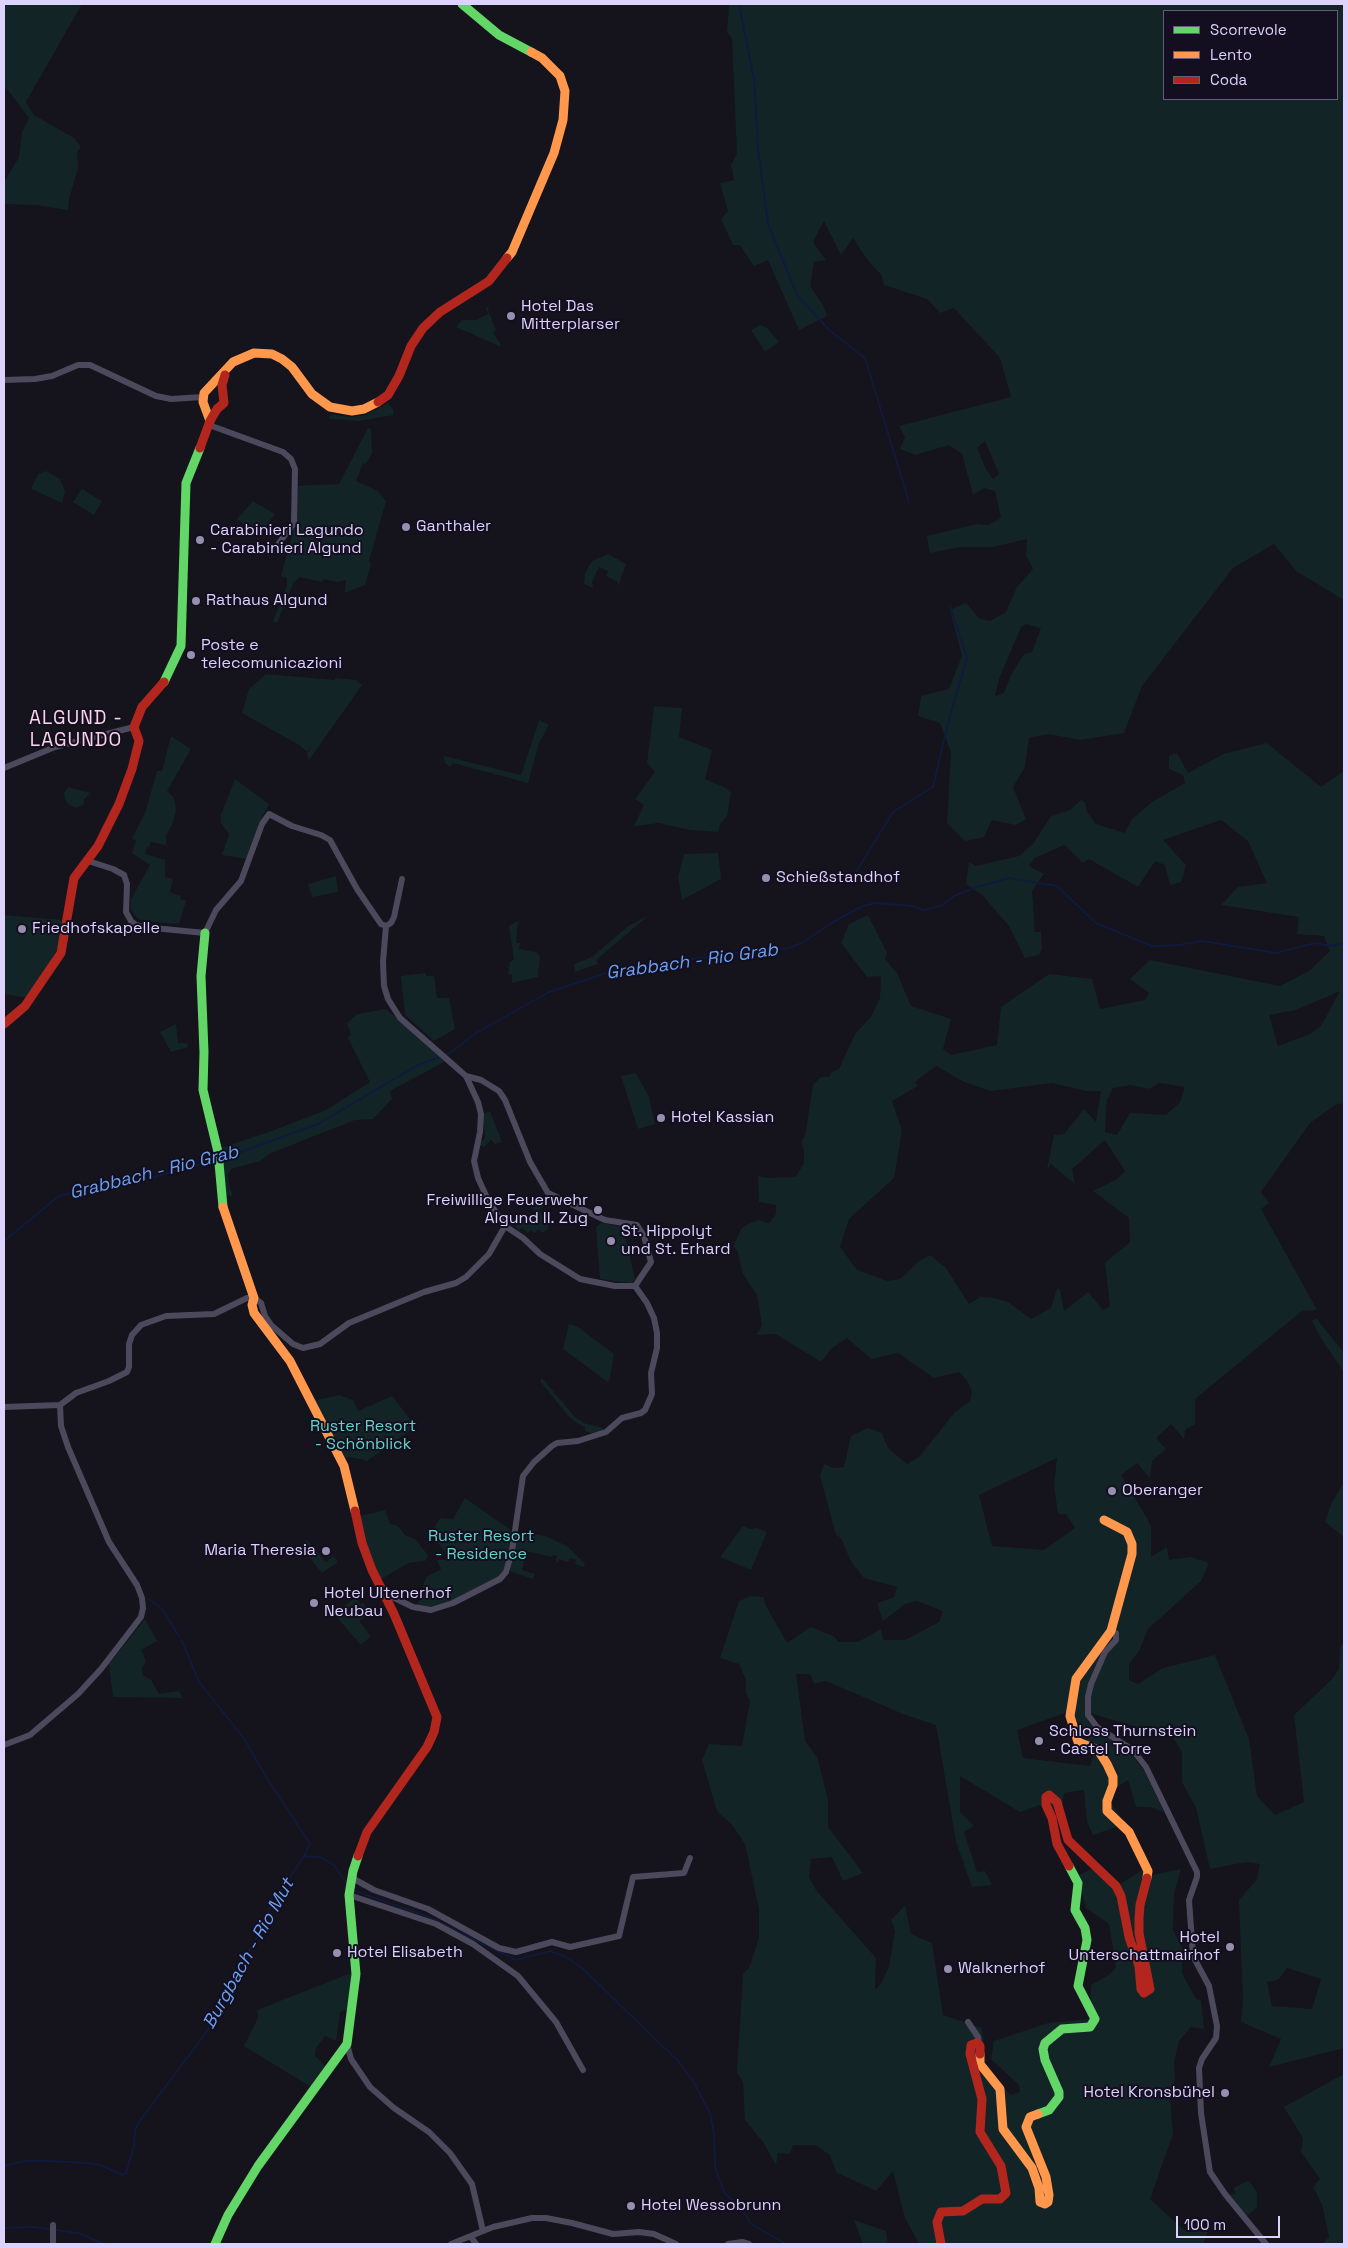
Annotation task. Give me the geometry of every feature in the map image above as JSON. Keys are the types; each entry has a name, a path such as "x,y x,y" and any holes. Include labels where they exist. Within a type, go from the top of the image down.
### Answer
{"street":[{"path":"209,423 206,397 233,362 244,356 272,354 279,357 292,367 312,394 322,403 342,411 364,409 388,395 399,376 411,346 423,328 440,312 489,281 512,252 554,152 564,120 564,91 560,76 547,63 499,35 462,4"},
{"path":"4,380 35,379 52,376 78,365 90,365 156,396 171,399 206,397 213,388 220,389 224,394"},
{"path":"4,1024 25,1006 57,961 64,946 70,894 74,878 96,850 119,804 132,770 139,740 134,727 142,707 163,684 181,646 185,490 189,472 209,423 217,409 224,403 222,385 225,372"},
{"path":"206,397 211,409 217,409"},
{"path":"209,423 283,452 292,459 295,470 294,523 279,543"},
{"path":"4,768 55,747 134,727"},
{"path":"386,926 382,924 357,889 336,849 326,838 292,826 274,815 267,815 241,881 216,910 205,933 201,976 204,1052 202,1081 218,1154 223,1210 254,1298 261,1303 265,1316 271,1325 293,1344 299,1348 312,1347 327,1340 349,1323 424,1292 456,1283 466,1277 489,1254 505,1226"},
{"path":"88,860 124,875 127,884 126,912 136,925 143,928 205,933"},
{"path":"386,926 391,923 394,917 399,884 402,879"},
{"path":"386,926 382,962 384,986 388,999 400,1018 466,1076 478,1102 481,1114 480,1132 474,1161 478,1178 489,1202 505,1226 523,1238 540,1254 580,1279 615,1286 635,1286"},
{"path":"466,1076 489,1083 502,1095 527,1157 548,1193 605,1220 637,1225 646,1240 651,1259 635,1286"},
{"path":"384,1593 413,1607 431,1610 453,1603 500,1580 506,1572 512,1551 520,1484 523,1476 534,1462 557,1443 589,1438 606,1432 622,1418 641,1413 645,1410 652,1394 650,1373 656,1348 657,1332 654,1318 635,1286"},
{"path":"4,1407 60,1405 76,1393 127,1372 129,1367 129,1344 137,1328 154,1318 178,1314 214,1314 247,1298 254,1298"},
{"path":"254,1298 252,1305 254,1313 290,1361 344,1466 362,1543 372,1570 435,1709 436,1720 427,1747 366,1832 352,1878 350,1895 356,1974 347,2044 352,2059 370,2087 394,2108 428,2132 450,2153 472,2184 483,2231"},
{"path":"4,1745 30,1735 78,1694 101,1669 141,1617 143,1608 137,1584 109,1542 68,1447 61,1426 60,1405"},
{"path":"968,2022 978,2037 980,2064 1000,2089 1003,2129 1032,2168 1039,2188 1040,2202 1047,2204 1049,2195 1046,2177 1026,2127 1030,2117 1049,2110 1060,2092 1045,2060 1044,2050 1046,2043 1062,2029 1090,2027 1095,2019 1078,1986 1087,1940 1085,1928 1075,1910 1078,1882 1057,1844 1052,1818 1046,1805 1046,1797 1049,1795 1057,1802 1068,1840 1116,1886 1121,1896 1129,1937 1139,1966 1141,1990 1146,1993 1150,1986 1139,1926 1140,1911 1148,1885 1148,1871 1129,1832 1107,1811 1108,1801 1114,1785 1106,1764 1098,1750 1078,1742 1070,1716 1076,1679 1111,1631 1132,1549 1131,1539 1127,1532 1104,1520"},
{"path":"1111,1631 1116,1633 1116,1640 1105,1652 1091,1684 1088,1697 1088,1715 1097,1727 1133,1750 1146,1767 1197,1872 1197,1877 1188,1900 1193,1956 1209,1986 1217,2026 1216,2038 1202,2058 1199,2068 1201,2113 1210,2172 1225,2194 1266,2244"},
{"path":"352,1878 374,1890 428,1909 499,1948 516,1952 552,1942 570,1947 619,1936 633,1877 684,1873 690,1858"},
{"path":"350,1895 436,1924 473,1944 518,1976 556,2022 583,2070"},
{"path":"941,2244 937,2222 941,2212 963,2211 982,2199 1000,2199 1006,2193 1001,2166 980,2132 982,2098 970,2048 973,2043 979,2044"},
{"path":"215,2244 228,2215 258,2166 347,2044"},
{"path":"451,2244 516,2220 546,2218 613,2234 639,2232 654,2234 676,2244"},
{"path":"53,2229 53,2244"},
{"path":"471,2237 476,2244"},
{"path":"728,2244 742,2242 749,2244"}],"green space":[{"path":"4,4 82,4 26,102 34,115 74,138 81,147 77,152 78,168 69,199 68,210 36,205 4,204 4,182 19,157 22,132 29,118 4,85"},
{"path":"729,4 1344,4 1344,600 1296,571 1274,544 1233,568 1142,686 1124,733 1080,740 1049,734 1029,738 1025,767 1013,787 1026,819 1016,825 992,820 984,837 965,841 947,823 951,752 940,723 918,716 921,696 949,689 962,656 950,610 966,603 980,619 990,621 1006,612 1017,587 1033,569 1026,555 1027,539 993,547 960,547 930,553 927,536 977,524 988,525 1001,518 995,491 984,488 973,495 962,454 949,445 915,455 900,449 905,437 899,426 1011,397 1000,358 954,308 940,313 927,299 884,285 882,276 866,258 853,238 841,255 824,221 813,242 826,260 814,262 810,286 823,305 827,316 799,330 768,260 754,266 740,245 733,245 721,219 728,211 720,183 734,180 731,165 737,154 732,38 727,32","holes":["985,441 999,474 993,479 986,469 977,448","1026,624 1041,628 1032,652 1024,654 1011,675 1004,693 995,696 999,679 1021,627"]},
{"path":"489,306 488,310 496,330 493,332 501,345 499,346 456,327 462,320 476,320 488,314 486,308"},
{"path":"760,325 767,328 779,342 765,352 751,330"},
{"path":"388,403 393,409 394,415 359,421 329,419 330,414 350,417 366,415"},
{"path":"368,428 371,429 372,453 366,464 363,463 356,481 378,491 386,501 369,561 371,564 365,585 345,593 346,580 337,582 324,579 322,582 299,577 293,584 277,623 273,621 287,586 287,578 281,576 292,535 294,486 339,484"},
{"path":"46,471 60,479 65,492 62,503 31,489 38,474"},
{"path":"82,489 102,501 94,515 73,502"},
{"path":"253,501 275,514 259,535 237,519"},
{"path":"608,554 626,564 618,587 618,582 606,576 608,571 599,567 592,582 593,588 584,584 585,573 592,561"},
{"path":"266,674 356,680 362,685 309,760 307,754 313,744 307,752 299,745 242,713 249,689"},
{"path":"654,706 682,708 679,737 712,750 705,779 726,788 731,793 727,816 720,824 718,832 690,830 659,823 634,826 644,805 635,799 655,772 647,763"},
{"path":"539,720 549,725 539,743 528,783 453,763 450,767 445,763 444,756 521,775"},
{"path":"171,736 191,749 167,791 174,798 176,811 166,836 166,845 151,842 145,854 165,860 165,877 173,879 170,892 181,896 180,899 186,901 179,924 143,921 137,918 131,910 131,899 150,865 132,853 136,840 132,839 145,813 157,771 162,771"},
{"path":"1267,743 1321,787 1344,771 1344,1103 1335,1105 1310,1123 1261,1192 1269,1203 1261,1209 1317,1310 1302,1311 1195,1399 1195,1424 1185,1430 1184,1439 1171,1424 1156,1438 1166,1449 1152,1461 1150,1478 1137,1463 1121,1475 1151,1527 1151,1557 1167,1547 1169,1560 1191,1557 1209,1563 1201,1581 1148,1629 1139,1651 1129,1664 1129,1680 1138,1684 1163,1668 1215,1655 1249,1739 1257,1796 1275,1815 1304,1802 1294,1715 1332,1679 1339,1669 1340,1648 1344,1641 1344,2048 1269,2067 1281,2039 1241,2022 1243,1999 1239,1900 1257,1879 1260,1864 1246,1862 1210,1869 1196,1808 1182,1782 1182,1752 1173,1738 1090,1713 1088,1722 1128,1749 1145,1772 1164,1812 1150,1807 1136,1807 1128,1780 1116,1788 1110,1802 1124,1822 1119,1826 1093,1835 1087,1822 1084,1790 1064,1793 1062,1810 1040,1805 1020,1812 960,1776 960,1812 974,1826 964,1832 977,1872 985,1871 992,1885 972,1887 956,1842 936,1725 903,1714 826,1681 814,1684 810,1674 796,1674 805,1741 817,1757 828,1800 828,1827 863,1873 843,1881 832,1857 811,1859 809,1877 816,1890 876,1958 875,1990 882,1982 889,1966 895,1931 891,1920 905,1905 911,1934 932,1943 943,2015 982,2028 984,2045 983,2063 997,2082 1011,2095 1020,2092 1019,2085 991,2059 994,2041 1048,2023 1090,2019 1091,1985 1110,1974 1116,1967 1109,1924 1086,1908 1076,1876 1097,1867 1117,1886 1144,1869 1152,1875 1181,1869 1174,1894 1173,1930 1183,1950 1182,1973 1196,1999 1201,2000 1204,2029 1191,2027 1179,2041 1174,2062 1175,2079 1170,2098 1173,2134 1150,2199 1184,2230 1208,2232 1203,2244 919,2244 905,2218 893,2171 876,2191 836,2172 830,2155 815,2145 793,2145 790,2154 778,2153 776,2165 763,2142 745,2120 743,2083 737,2072 743,1974 749,1968 759,1938 759,1909 745,1844 732,1825 717,1811 702,1760 709,1744 742,1746 750,1701 746,1693 746,1680 739,1664 720,1658 739,1601 750,1596 764,1597 765,1604 787,1643 811,1627 835,1637 838,1642 858,1642 881,1629 883,1640 905,1640 939,1622 943,1611 917,1601 905,1604 883,1621 877,1603 894,1597 897,1587 864,1578 851,1562 841,1538 836,1535 820,1476 824,1464 834,1468 844,1467 851,1436 868,1428 882,1433 888,1448 907,1464 919,1457 955,1412 970,1401 972,1393 968,1382 959,1372 934,1378 898,1353 871,1359 847,1338 832,1348 821,1362 776,1334 756,1335 762,1326 757,1295 743,1274 737,1250 733,1247 741,1229 746,1225 758,1220 769,1223 776,1214 776,1205 759,1202 758,1176 768,1178 795,1177 804,1164 804,1151 801,1141 805,1136 813,1085 821,1077 829,1077 832,1072 839,1069 855,1034 871,1017 880,998 881,976 867,977 841,943 849,924 868,915 887,953 885,959 897,973 911,1006 951,1019 943,1049 951,1055 997,1045 1001,1007 1049,974 1092,979 1100,1009 1145,1000 1149,993 1130,979 1150,960 1280,986 1309,971 1330,951 1324,936 1297,934 1299,917 1221,905 1238,887 1267,883 1248,841 1221,820 1163,840 1186,865 1181,882 1170,885 1165,865 1155,861 1138,887 1089,859 1083,863 1064,845 1035,858 1029,866 1044,874 1032,891 1035,932 1041,932 1042,949 1039,955 1025,958 1009,926 982,895 966,884 969,862 976,866 1019,856 1033,844 1051,816 1070,810 1081,800 1085,802 1087,812 1096,824 1125,833 1131,820 1152,802 1185,783 1183,775 1169,769 1169,756 1177,753 1188,773 1223,754","holes":["1340,991 1321,1026 1310,1034 1278,1046 1269,1015 1296,1010","936,1066 964,1082 991,1091 1052,1083 1086,1091 1101,1091 1096,1122 1084,1109 1064,1134 1054,1135 1047,1169 1051,1164 1075,1184 1072,1169 1105,1140 1125,1171 1117,1179 1093,1191 1129,1218 1130,1242 1105,1263 1110,1306 1103,1310 1088,1292 1064,1311 1060,1290 1057,1289 1051,1308 1031,1319 1008,1302 995,1298 980,1297 969,1304 946,1268 930,1255 918,1262 900,1279 888,1281 857,1270 840,1247 849,1219 894,1178 902,1130 892,1101 918,1086 915,1082","1159,1083 1185,1087 1180,1102 1166,1115 1130,1113 1117,1135 1105,1132 1107,1100 1113,1088 1131,1085 1150,1089","1057,1458 1054,1486 1058,1514 1066,1514 1075,1528 1044,1550 992,1546 979,1495","1065,1713 1082,1736 1096,1748 1090,1766 1023,1758 1017,1730","1287,1968 1321,1979 1312,2009 1272,2006 1267,1982 1278,1980"]},
{"path":"235,779 269,804 259,823 246,859 222,855 229,834 221,823 221,815"},
{"path":"68,787 91,793 84,799 84,804 76,808 68,804 65,799 64,793"},
{"path":"718,853 721,879 682,900 678,877 684,854"},
{"path":"336,876 338,892 312,897 308,884"},
{"path":"4,915 62,920 58,947 44,974 27,998 4,994"},
{"path":"648,916 596,960 598,964 575,972 574,964 592,957 628,926"},
{"path":"518,921 516,943 520,943 519,949 536,952 540,956 538,977 512,983 512,975 508,974 510,962 514,959 509,926"},
{"path":"426,973 426,976 434,976 437,998 449,998 455,1029 434,1041 405,1015 401,976"},
{"path":"386,1009 446,1061 390,1091 392,1099 373,1119 355,1120 271,1153 260,1161 231,1169 228,1175 229,1186 233,1196 221,1195 217,1149 269,1132 326,1110 370,1082 348,1038 351,1035 347,1023 357,1014"},
{"path":"176,1024 178,1043 187,1043 188,1047 171,1052 160,1032"},
{"path":"636,1073 649,1097 655,1124 638,1129 621,1076"},
{"path":"490,1111 502,1142 495,1144 491,1140 484,1147 479,1145 485,1138 483,1114"},
{"path":"543,1199 546,1204 539,1210 549,1225 548,1229 542,1233 539,1229 534,1233 531,1230 528,1233 522,1228 519,1231 515,1226 535,1213 532,1208"},
{"path":"601,1223 623,1227 635,1279 632,1283 600,1279 596,1227"},
{"path":"1316,1318 1344,1353 1344,1372 1322,1340 1312,1321"},
{"path":"569,1324 578,1327 614,1354 609,1383 563,1349"},
{"path":"542,1378 575,1417 584,1423 603,1428 603,1433 596,1435 585,1431 585,1427 568,1416 540,1381"},
{"name":"Ruster Resort - Schönblick","path":"339,1395 353,1400 358,1411 392,1396 415,1425 407,1433 365,1462 365,1460 348,1457 342,1460 313,1401"},
{"path":"1344,1482 1344,1537 1325,1522 1331,1504"},
{"name":"Ruster Resort - Residence","path":"465,1498 515,1533 504,1576 439,1609 417,1608 426,1577 441,1569 437,1560 451,1559 437,1542 435,1526 440,1518 453,1519"},
{"path":"385,1510 390,1524 398,1526 405,1535 415,1539 428,1555 425,1561 408,1563 378,1581 356,1517"},
{"path":"743,1526 767,1532 751,1570 720,1557"},
{"path":"536,1534 548,1537 567,1546 585,1564 584,1567 575,1564 576,1560 570,1558 568,1562 559,1559 556,1562 557,1556 553,1555 551,1557 526,1551 522,1570 535,1574 533,1579 512,1572 509,1569 517,1540"},
{"path":"307,1540 326,1562 333,1556 338,1562 322,1573 300,1546"},
{"path":"356,1597 360,1604 363,1602 371,1614 359,1621 371,1636 361,1645 334,1614"},
{"path":"145,1619 157,1641 141,1650 146,1661 142,1668 143,1675 151,1680 159,1694 179,1691 183,1698 113,1697 109,1664"},
{"path":"351,1973 350,2009 340,2012 336,2041 325,2036 316,2048 315,2056 326,2067 311,2087 244,2046 258,2018 257,2010"},
{"path":"1342,2075 1344,2076 1344,2244 1322,2244 1329,2237 1322,2204 1313,2187 1320,2179 1301,2152 1303,2138 1284,2107"},
{"path":"1248,2181 1257,2193 1257,2207 1247,2216 1239,2208 1231,2195 1236,2193 1233,2188"},
{"path":"854,2220 886,2231 888,2244 863,2244"}],"waterway":[{"path":"739,4 754,79 758,148 768,224 797,295 829,330 865,358 909,502"},
{"path":"851,880 893,812 933,787 949,719 967,658 950,606"},
{"name":"Grabbach - Rio Grab","path":"221,1159 318,1124 418,1065 450,1053 476,1033 549,992 612,971 733,953 785,949 802,943 833,922 863,906 875,903 912,906 923,910 941,906 954,896 977,887 1009,878 1057,886 1096,923 1152,946 1178,945 1202,941 1276,953 1315,943 1331,946 1344,943"},
{"name":"Grabbach - Rio Grab","path":"4,1241 59,1196 112,1183 135,1182 216,1160"},
{"path":"149,1599 162,1609 179,1636"},
{"path":"182,1641 199,1682 245,1740 265,1775 310,1844 304,1856"},
{"name":"Burgbach - Rio Mut","path":"4,2166 25,2161 87,2163 100,2165 123,2175 126,2173 134,2146 135,2130 139,2122 220,2014 224,1995 265,1924 269,1909 304,1856 320,1857 334,1865 347,1884"},
{"name":"Burgbach - Rio Mut","path":"355,1891 426,1916 516,1960 550,1951 564,1956 580,1966 678,2061 692,2079 710,2113 714,2134 715,2168 724,2192 745,2214 751,2224 786,2244"},
{"path":"4,2228 34,2227 78,2233 104,2244"}],"traffic: fast":[{"path":"462,4 499,35 531,52"},
{"path":"164,682 181,646 186,483 200,448"},
{"path":"205,933 201,976 204,1052 203,1090 218,1152 223,1207"},
{"path":"215,2244 228,2215 258,2166 347,2044 356,1974 349,1895 358,1856"},
{"path":"1038,2114 1049,2110 1059,2097 1059,2092 1045,2060 1043,2049 1045,2043 1062,2029 1090,2027 1095,2019 1078,1986 1087,1940 1085,1928 1075,1910 1078,1883 1069,1866"}],"traffic: slow":[{"path":"507,258 512,252 554,153 563,120 565,91 560,76 542,58 531,52"},
{"path":"210,421 203,402 204,393 233,362 254,353 272,354 282,359 292,367 312,394 330,407 352,411 364,409 378,402"},
{"path":"223,1207 254,1298 252,1305 254,1313 290,1361 344,1466 355,1511"},
{"path":"1104,1520 1127,1532 1132,1544 1132,1554 1111,1631 1076,1679 1070,1716 1078,1742 1098,1750 1107,1764 1113,1777 1113,1785 1107,1801 1107,1811 1129,1832 1148,1871 1147,1878"},
{"path":"980,2054 980,2064 1000,2089 1003,2129 1032,2168 1039,2188 1040,2202 1045,2204 1048,2202 1049,2195 1046,2177 1026,2127 1030,2117 1038,2114"}],"traffic: jam":[{"path":"378,402 388,395 399,376 411,346 423,328 440,312 489,281 507,258"},
{"path":"200,448 210,421 217,409 224,403 222,385 225,375"},
{"path":"4,1024 25,1006 61,953 74,878 98,846 119,804 132,769 139,741 134,727 142,707 164,682"},
{"path":"355,1511 362,1543 372,1570 394,1614 437,1717 434,1732 427,1747 367,1832 358,1856"},
{"path":"1069,1866 1057,1844 1052,1818 1046,1805 1046,1797 1049,1795 1057,1802 1068,1840 1116,1886 1121,1896 1129,1937 1139,1966 1141,1989 1144,1993 1150,1989 1139,1933 1139,1918 1140,1905 1147,1878"},
{"path":"941,2244 937,2222 941,2212 963,2211 982,2199 1000,2199 1006,2193 1001,2166 980,2132 982,2099 970,2054 971,2045 977,2043 980,2046 980,2054"}],"place":[{"name":"Hotel Das Mitterplarser","path":"511,316"},
{"name":"Ganthaler","path":"406,527"},
{"name":"Carabinieri Lagundo - Carabinieri Algund","path":"200,540"},
{"name":"Rathaus Algund","path":"196,601"},
{"name":"Poste e telecomunicazioni","path":"191,655"},
{"name":"Schießstandhof","path":"766,878"},
{"name":"Friedhofskapelle","path":"22,929"},
{"name":"Hotel Kassian","path":"661,1118"},
{"name":"Freiwillige Feuerwehr Algund II. Zug","path":"598,1210"},
{"name":"St. Hippolyt und St. Erhard","path":"611,1241"},
{"name":"Oberanger","path":"1112,1491"},
{"name":"Maria Theresia","path":"326,1551"},
{"name":"Hotel Ultenerhof Neubau","path":"314,1603"},
{"name":"Schloss Thurnstein - Castel Torre","path":"1039,1741"},
{"name":"Hotel Unterschattmairhof","path":"1230,1947"},
{"name":"Hotel Elisabeth","path":"337,1953"},
{"name":"Walknerhof","path":"948,1969"},
{"name":"Hotel Kronsbühel","path":"1225,2093"},
{"name":"Hotel Wessobrunn","path":"631,2206"}],"district":[{"name":"ALGUND - LAGUNDO","path":"76,730"}]}
